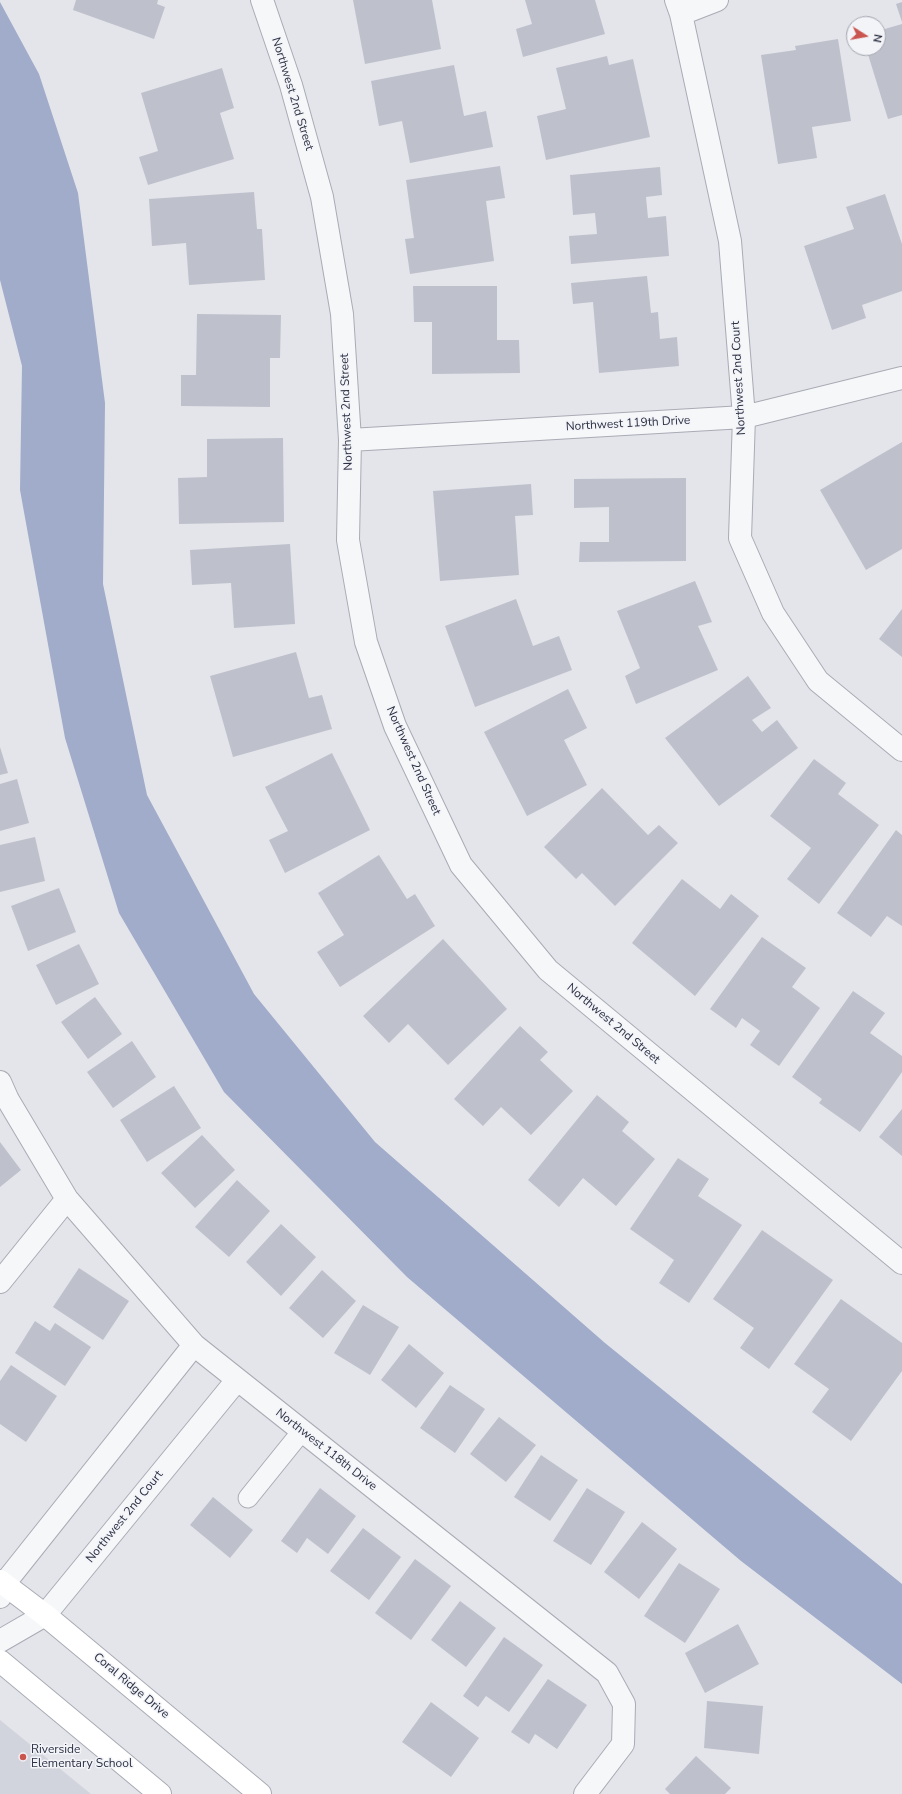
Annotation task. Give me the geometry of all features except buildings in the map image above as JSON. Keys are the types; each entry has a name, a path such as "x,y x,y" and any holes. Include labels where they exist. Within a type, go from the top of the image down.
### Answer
{"main road":[{"name":"Coral Ridge Drive","path":"1,1587 45,1615 260,1794"},
{"path":"0,1661 160,1794"}],"street":[{"name":"Northwest 2nd Street","path":"262,0 291,85 322,196 342,314 350,440 348,540 366,642 395,726 461,865 548,970 902,1262"},
{"path":"679,7 717,0"},
{"name":"Northwest 2nd Court","path":"679,7 730,241 744,417 740,538 773,613 818,682 902,750"},
{"name":"Northwest 119th Drive","path":"350,440 744,417 902,378"},
{"name":"Northwest 118th Drive","path":"0,1082 8,1100 67,1199 194,1346 607,1673 624,1704 624,1744 585,1794"},
{"path":"0,1282 67,1199"},
{"path":"1,1587 194,1346"},
{"name":"Northwest 2nd Court","path":"0,1641 45,1615 237,1380"}],"lane":[{"path":"248,1498 302,1432"}],"shaded area":[{"name":"Riverside Elementary School","path":"0,1720 91,1794 0,1794"}],"water":[{"path":"0,2 39,74 78,193 105,403 103,584 147,795 254,994 375,1142 605,1343 902,1584 902,1684 741,1561 407,1277 224,1092 119,913 65,738 20,490 22,366 0,280"}],"place":[{"name":"Riverside Elementary School","path":"23,1757"}]}
